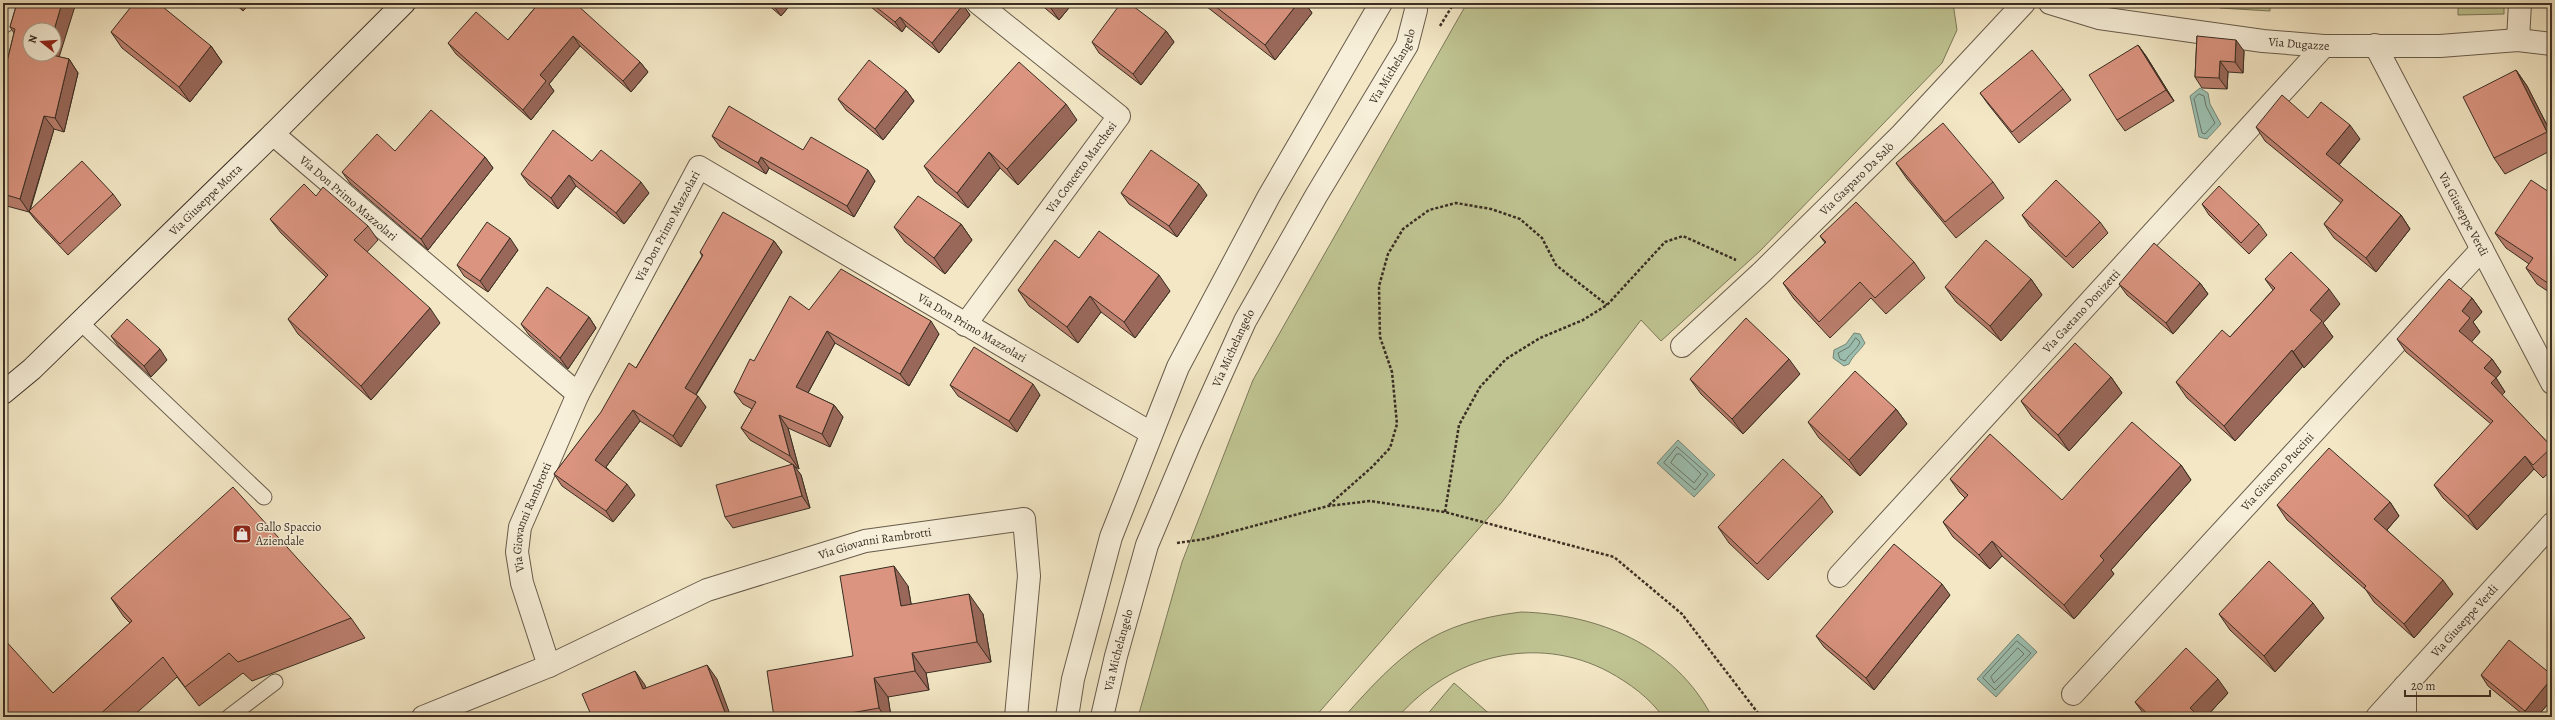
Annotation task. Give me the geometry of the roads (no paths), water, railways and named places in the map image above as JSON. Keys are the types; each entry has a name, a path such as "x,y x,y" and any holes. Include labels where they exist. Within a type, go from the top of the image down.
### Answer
{"street":[{"path":"3,22 8,3"},
{"name":"Via Giuseppe Motta","path":"3,393 32,369 273,134 404,3"},
{"name":"Via Concetto Marchesi","path":"965,325 1120,116 978,3"},
{"path":"1067,717 1073,678 1111,536 1178,367 1269,196 1381,3"},
{"name":"Via Michelangelo","path":"1102,717 1116,656 1147,545 1245,321 1316,196 1407,45 1416,10 1415,3"},
{"name":"Via Gasparo Da Salò","path":"1682,346 1762,272 1902,134 2024,3"},
{"name":"Via Dugazze","path":"2050,3 2099,18 2263,41 2324,46 2440,46 2518,40 2552,44"},
{"path":"2518,40 2520,3"},
{"name":"Via Giuseppe Verdi","path":"2375,45 2552,383"},
{"name":"Via Gaetano Donizetti","path":"1839,576 2324,46"},
{"name":"Via Don Primo Mazzolari","path":"273,134 578,394 699,167 965,325 1151,433"},
{"name":"Via Giacomo Puccini","path":"2073,694 2482,249"},
{"name":"Via Giovanni Rambrotti","path":"549,666 522,583 516,552 520,527 578,394"},
{"name":"Via Giovanni Rambrotti","path":"422,717 549,666 707,590 865,541 1024,519 1029,576 1016,717"},
{"name":"Via Giuseppe Verdi","path":"2377,717 2552,524"},
{"path":"2405,686 2405,717"}],"lane":[{"path":"80,322 264,497"},
{"path":"229,717 275,682"}],"water":[{"path":"2200,88 2208,93 2210,104 2221,124 2207,139 2199,137 2190,96"},
{"path":"1854,333 1860,334 1865,343 1852,358 1849,364 1844,366 1833,358 1834,350 1846,344"},
{"path":"1678,440 1715,475 1694,497 1657,463"},
{"path":"2018,634 2037,652 1996,697 1977,679"}],"place":[{"name":"Gallo Spaccio Aziendale","path":"242,534"}]}
